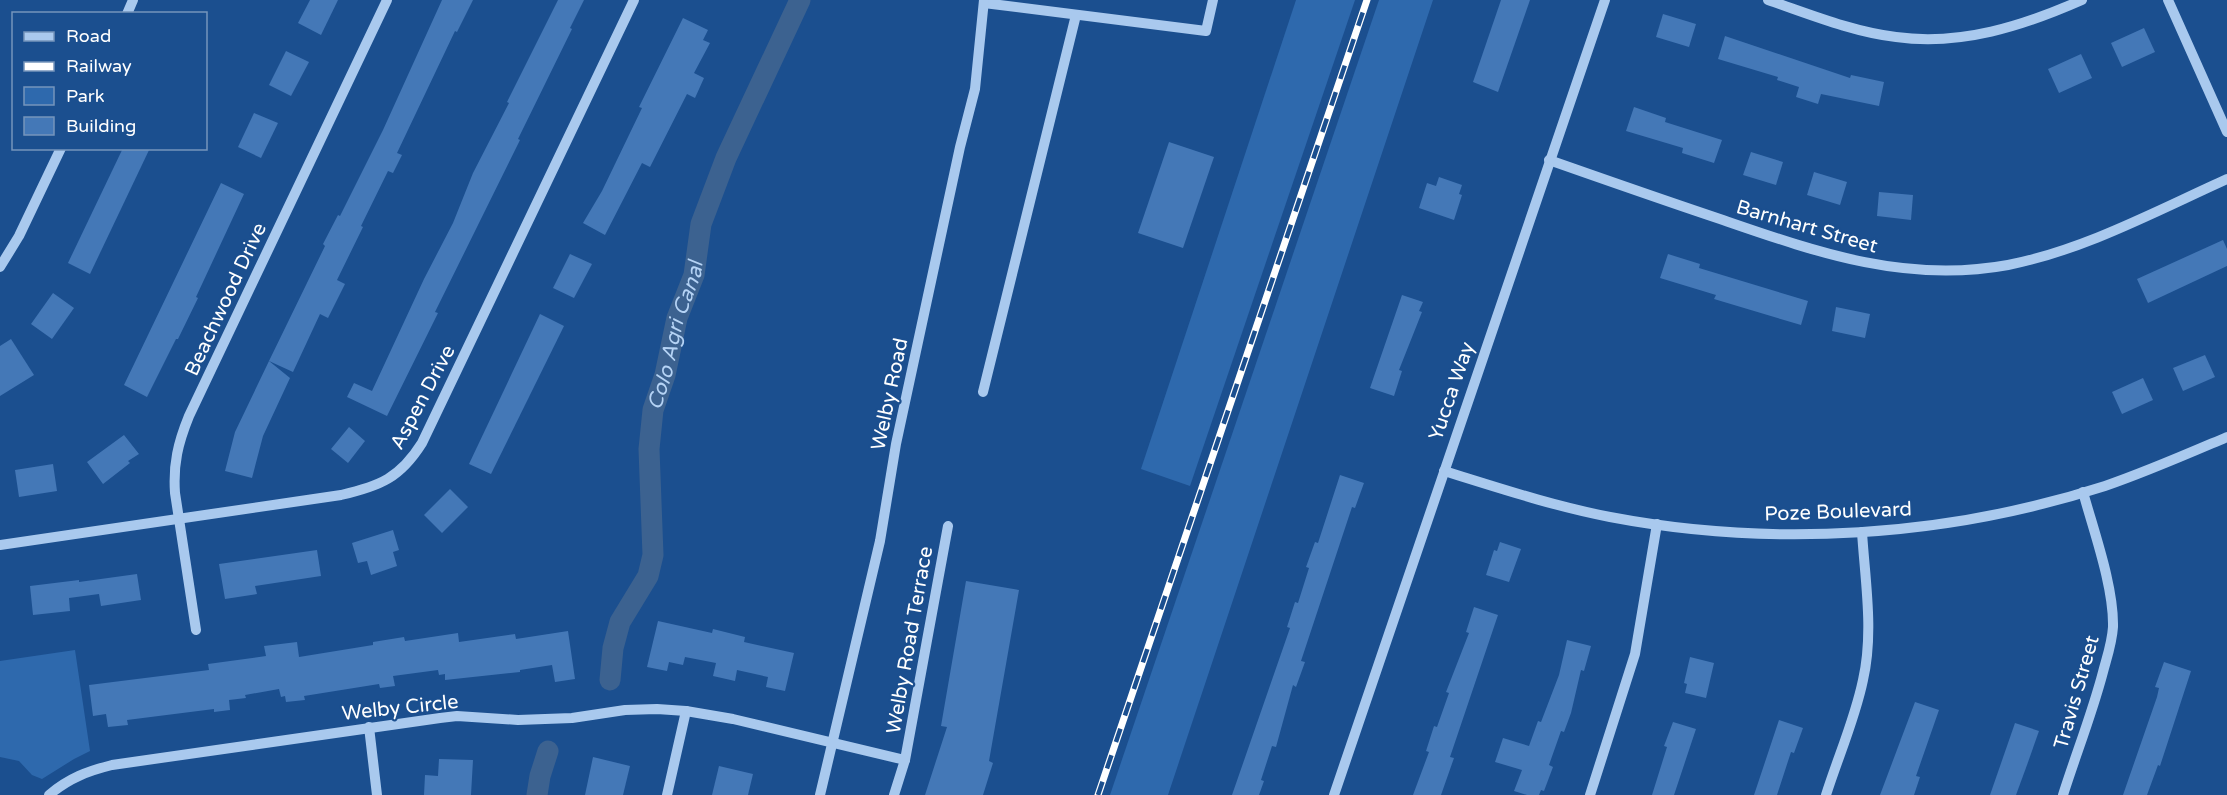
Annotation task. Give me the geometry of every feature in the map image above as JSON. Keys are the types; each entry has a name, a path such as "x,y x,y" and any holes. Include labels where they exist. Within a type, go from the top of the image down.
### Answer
{"street":[{"name":"Beachwood Drive","path":"196,630 174,471 181,436 387,0"},
{"name":"Aspen Drive","path":"0,545 342,495 370,488 394,476 405,467 423,443 634,0"},
{"path":"984,2 1206,31 1213,0"},
{"name":"Yucca Way","path":"1334,795 1605,0"},
{"path":"1768,0 1858,29 1894,37 1942,39 1991,33 2014,27 2082,0"},
{"path":"2168,0 2227,132"},
{"name":"Welby Road","path":"820,795 880,541 896,444 960,147 975,89 984,2"},
{"path":"983,392 1076,15"},
{"path":"0,267 19,236 61,150"},
{"name":"Barnhart Street","path":"1549,160 1795,245 1859,263 1920,271 1976,270 2007,265 2060,251 2121,227 2227,179"},
{"name":"Poze Boulevard","path":"1444,471 1539,500 1610,517 1657,524 1769,533 1862,532 1950,522 2017,510 2083,492 2167,463 2227,437"},
{"name":"Travis Street","path":"2063,795 2098,689 2113,629 2113,615 2107,583 2083,492"},
{"path":"1590,795 1635,654 1657,524"},
{"name":"Welby Road Terrace","path":"894,795 905,760 948,526"},
{"path":"1826,795 1856,705 1866,665 1868,633 1862,532"},
{"name":"Welby Circle","path":"49,795 74,777 90,770 112,765 457,716 518,720 572,718 625,710 686,711 733,719 832,744"},
{"path":"667,795 686,711"},
{"path":"369,727 377,795"},
{"name":"Welby Road Terrace","path":"832,744 905,760"}],"green space":[{"path":"1296,0 1355,0 1190,486 1141,469"},
{"path":"1379,0 1433,0 1168,795 1110,795"},
{"path":"75,650 90,751 42,779 32,775 19,761 0,757 0,661"}],"building":[{"path":"310,0 338,0 321,35 298,23"},
{"path":"442,0 473,0 457,32 455,31 397,153 402,155 393,173 388,171 361,226 363,227 337,280 345,284 328,318 320,314 293,372 269,361 325,246 323,244 338,215 340,216 383,130"},
{"path":"558,0 584,0 518,139 520,140 435,312 438,313 387,416 347,397 354,383 372,391 424,279 453,223 473,173"},
{"path":"1501,0 1530,0 1498,92 1473,82"},
{"path":"1663,14 1696,24 1689,47 1656,37"},
{"path":"683,18 708,30 703,40 710,43 694,73 704,78 695,98 687,94 650,167 642,163 605,235 583,223 602,191 642,108 639,107"},
{"path":"2144,28 2155,52 2122,67 2111,43"},
{"path":"1725,36 1850,78 1851,75 1884,82 1879,106 1821,94 1818,104 1796,97 1799,87 1777,80 1778,77 1718,59"},
{"path":"286,51 309,62 291,96 269,85"},
{"path":"2081,54 2092,78 2059,93 2048,69"},
{"path":"1634,107 1666,118 1665,122 1722,140 1714,163 1682,153 1683,148 1626,131"},
{"path":"254,113 278,123 261,158 238,147"},
{"path":"1169,142 1214,157 1183,248 1138,233"},
{"path":"122,150 149,150 90,274 68,263"},
{"path":"1751,152 1783,162 1776,185 1743,175"},
{"path":"1814,172 1847,182 1840,205 1807,195"},
{"path":"1439,177 1462,185 1459,194 1462,195 1454,220 1419,208 1427,183 1436,186"},
{"path":"221,183 244,194 196,297 198,298 147,397 124,385"},
{"path":"1879,192 1913,195 1911,220 1877,216"},
{"path":"2223,240 2227,249 2227,266 2148,303 2137,279"},
{"path":"570,254 592,264 574,298 553,288"},
{"path":"1668,254 1700,264 1699,268 1808,301 1801,325 1714,299 1716,295 1660,278"},
{"path":"53,293 74,308 52,339 31,324"},
{"path":"1402,295 1423,302 1419,311 1422,312 1399,370 1402,371 1394,396 1370,388"},
{"path":"1836,307 1870,314 1865,338 1832,331"},
{"path":"540,314 564,326 491,474 469,464"},
{"path":"11,339 34,375 0,396 0,346"},
{"path":"2205,355 2215,377 2183,391 2173,368"},
{"path":"269,361 290,378 263,436 252,478 225,471 235,432"},
{"path":"2143,378 2153,400 2122,414 2112,392"},
{"path":"349,427 365,441 348,463 331,449"},
{"path":"124,435 139,454 103,484 87,462"},
{"path":"53,464 57,491 19,497 15,470"},
{"path":"1340,475 1364,483 1355,508 1352,507 1301,661 1305,662 1296,687 1293,685 1276,747 1272,746 1261,780 1264,781 1259,795 1232,795 1290,628 1287,627 1295,602 1298,603 1309,568 1306,567 1315,542 1318,543"},
{"path":"450,489 468,507 442,533 424,515"},
{"path":"393,530 399,550 393,552 397,566 371,575 367,561 358,563 352,543"},
{"path":"1500,542 1521,549 1509,582 1486,575 1494,550 1497,551"},
{"path":"317,550 321,576 255,586 257,594 225,599 219,564"},
{"path":"137,574 141,600 101,606 99,594 69,598 70,611 33,615 30,586"},
{"path":"966,581 1019,590 989,761 993,763 983,795 925,795 947,727 941,726"},
{"path":"1474,607 1498,615 1450,757 1454,758 1441,795 1413,795 1429,752 1426,751 1434,726 1437,727 1449,693 1446,692 1469,633 1466,632"},
{"path":"658,621 712,633 713,629 745,637 744,642 794,653 785,691 766,687 768,677 737,670 735,681 713,676 716,663 685,657 683,665 669,662 667,671 647,667"},
{"path":"568,631 575,679 555,682 552,665 520,670 520,672 445,680 445,674 439,675 438,670 393,676 395,686 380,688 379,684 304,696 305,700 286,702 285,696 281,697 279,689 245,695 246,698 229,700 230,710 214,712 214,709 127,720 128,725 108,727 106,714 93,716 89,685 209,670 208,664 266,656 264,646 297,642 299,657 373,645 373,642 404,637 405,641 458,633 459,642 515,634 516,639"},
{"path":"1567,640 1591,646 1584,671 1581,670 1571,713 1564,732 1561,731 1549,765 1553,767 1544,791 1541,790 1539,795 1527,795 1514,791 1522,770 1495,762 1503,738 1529,746 1559,675"},
{"path":"1690,657 1714,663 1706,698 1685,693 1687,684 1684,683"},
{"path":"2164,662 2191,671 2160,766 2158,765 2147,795 2123,795 2157,697 2159,688 2155,687"},
{"path":"1915,702 1939,710 1916,776 1920,777 1914,795 1880,795"},
{"path":"1779,720 1803,728 1794,753 1791,752 1777,795 1754,795"},
{"path":"1673,722 1696,729 1674,795 1652,795 1667,747 1664,746"},
{"path":"2015,723 2039,731 2016,795 1990,795"},
{"path":"593,757 630,766 623,795 585,795"},
{"path":"439,759 473,760 471,795 424,795 425,775 438,776"},
{"path":"719,766 753,774 748,795 712,795"}],"waterway":[{"name":"Colo Agri Canal","path":"610,680 613,648 620,622 648,576 653,555 649,449 653,410 665,375 677,318 694,275 701,224 726,158 800,0"},
{"name":"Colo Agri Canal","path":"537,795 548,751"}],"railway":[{"path":"1098,795 1367,0"}]}
